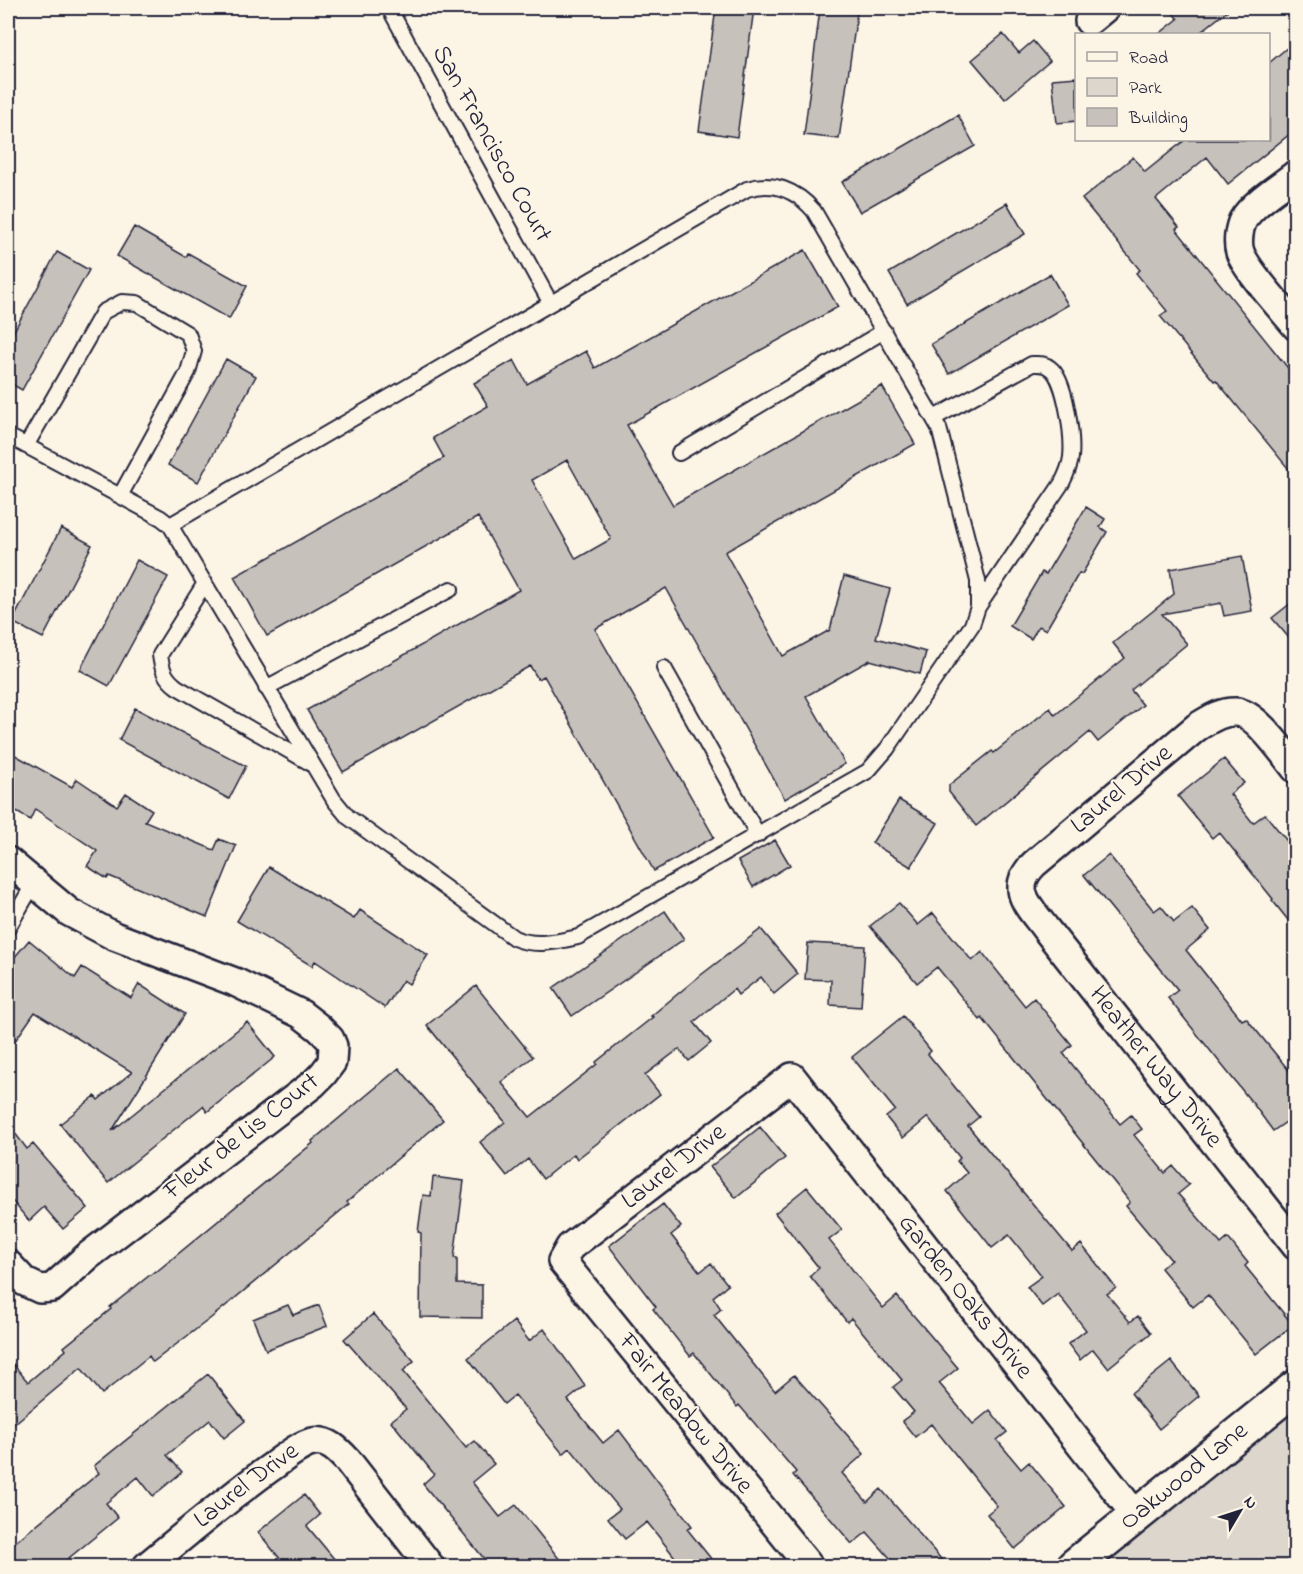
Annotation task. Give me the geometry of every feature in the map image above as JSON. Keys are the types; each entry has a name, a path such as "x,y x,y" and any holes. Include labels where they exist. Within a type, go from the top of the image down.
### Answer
{"street":[{"path":"1296,174 1253,208 1243,221 1239,235 1239,251 1246,264 1296,326"},
{"name":"Laurel Drive","path":"1021,888 1024,874 1034,864 1197,727 1222,714 1238,711 1255,721 1296,769"},
{"name":"Fleur de Lis Court","path":"8,861 69,912 114,936 235,982 301,1014 330,1039 333,1046 332,1062 313,1084 88,1256 52,1288 40,1289 25,1282 8,1264"},
{"name":"Heather Way Drive","path":"1021,888 1024,899 1045,928 1296,1246"},
{"name":"Laurel Drive","path":"561,1261 570,1247 792,1077"},
{"name":"Garden Oaks Drive","path":"792,1077 1137,1516"},
{"name":"Fair Meadow Drive","path":"561,1261 808,1566"},
{"name":"Oakwood Lane","path":"1074,1566 1296,1387"},
{"name":"Laurel Drive","path":"147,1566 243,1488 286,1456 312,1442 324,1442 336,1449 348,1461 430,1566"}],"lane":[{"name":"San Francisco Court","path":"389,8 550,303"},
{"path":"170,525 747,189 760,185 771,185 795,194 814,211 939,428 978,581 978,607"},
{"path":"26,446 103,312 122,302 137,303 188,334 194,351 188,372 120,496"},
{"path":"679,453 884,331"},
{"path":"8,436 161,518 170,525 311,764 348,817 514,938 527,943 556,942 578,938 857,778 873,766 888,749 972,626 978,607 1062,483 1071,458 1071,430 1059,379 1052,369 1043,364 1032,363 934,418"},
{"path":"204,583 160,655 166,679 311,764"},
{"path":"266,688 451,589"},
{"path":"664,668 758,835"},
{"path":"8,928 34,883"}],"green space":[{"path":"1295,1406 1295,1566 1095,1566"}],"building":[{"path":"716,8 754,8 737,137 699,131"},
{"path":"1168,8 1231,8 1199,33 1160,33 1178,19"},
{"path":"820,9 857,13 839,139 804,135"},
{"path":"1003,34 1019,53 1033,41 1050,61 1005,99 972,60"},
{"path":"1288,47 1296,57 1296,129 1228,184 1207,157 1156,199 1179,227 1176,229 1296,378 1296,478 1160,316 1167,311 1136,273 1140,270 1082,199 1133,157 1145,172 1184,141 1270,141 1270,62"},
{"path":"1075,77 1075,121 1057,123 1052,79"},
{"path":"958,115 975,146 860,212 842,182"},
{"path":"1007,203 1025,234 907,304 889,273"},
{"path":"134,227 186,257 188,253 247,286 229,319 117,256"},
{"path":"805,250 838,307 627,425 673,505 882,386 915,444 725,552 783,656 830,630 844,576 890,589 876,638 926,652 920,674 870,660 806,696 845,764 785,799 666,588 595,629 714,837 654,871 544,676 538,679 530,666 343,772 307,710 519,590 478,517 267,636 234,577 444,458 433,438 488,406 474,383 514,360 527,384 586,351 595,368","holes":["567,460 611,539 576,559 532,480"]},
{"path":"57,252 89,270 22,390 8,382 8,342"},
{"path":"1050,274 1068,305 949,374 931,344"},
{"path":"226,359 256,376 198,482 168,465"},
{"path":"1086,507 1105,519 1100,527 1107,532 1082,574 1079,573 1046,630 1039,626 1031,639 1010,626 1042,572 1046,574"},
{"path":"61,528 92,545 43,638 12,622"},
{"path":"1242,556 1252,611 1224,616 1221,603 1162,614 1187,644 1131,690 1143,705 1098,742 1090,732 976,826 949,792 949,785 992,751 994,753 1050,708 1055,715 1125,658 1113,643 1174,594 1170,569"},
{"path":"137,560 168,577 109,686 80,670"},
{"path":"1296,599 1296,646 1272,618"},
{"path":"135,708 246,766 229,799 119,740"},
{"path":"8,751 72,787 77,779 117,806 126,793 152,810 145,821 214,850 219,839 236,846 207,917 109,876 107,879 87,866 97,851 35,809 30,820 8,807"},
{"path":"1224,759 1244,783 1230,794 1253,823 1265,814 1296,852 1296,930 1219,832 1212,838 1178,796"},
{"path":"899,800 938,823 911,867 872,843"},
{"path":"775,840 790,865 753,887 738,861"},
{"path":"1109,855 1154,911 1161,906 1174,922 1192,908 1210,930 1186,950 1242,1020 1246,1018 1296,1079 1296,1115 1273,1131 1168,998 1178,990 1084,875"},
{"path":"269,867 354,919 360,910 428,955 409,984 403,980 385,1008 315,961 312,966 237,921"},
{"path":"899,903 918,925 933,913 972,961 982,952 1025,1006 1034,998 1072,1045 1063,1053 1120,1124 1131,1115 1142,1129 1134,1135 1165,1173 1173,1166 1189,1185 1178,1194 1221,1244 1228,1238 1248,1263 1245,1266 1293,1325 1256,1354 1208,1295 1193,1307 1161,1268 1171,1260 1126,1206 1130,1202 982,1018 980,1020 937,967 917,983 870,926"},
{"path":"665,911 684,939 572,1016 553,988"},
{"path":"761,929 798,974 774,994 761,977 738,995 734,989 694,1022 711,1043 689,1061 679,1049 645,1075 660,1094 577,1159 574,1154 543,1179 528,1159 507,1176 480,1142 505,1122 427,1025 476,986 533,1057 501,1082 530,1117 597,1064 596,1062 653,1017 651,1016 697,978"},
{"path":"29,940 75,978 82,967 131,998 139,984 185,1014 112,1131 247,1022 275,1057 207,1112 203,1106 108,1183 60,1124 95,1096 98,1100 132,1072 35,1012 8,1051 8,965"},
{"path":"808,943 865,946 861,1007 830,1005 831,980 805,979"},
{"path":"903,1016 931,1051 928,1054 979,1117 968,1126 1072,1251 1081,1244 1116,1288 1107,1294 1130,1322 1138,1316 1151,1333 1108,1368 1093,1349 1080,1360 1068,1344 1086,1330 1058,1294 1042,1306 1027,1287 1042,1276 1009,1235 992,1248 947,1191 967,1173 957,1161 960,1158 928,1117 903,1138 886,1117 895,1110 852,1057"},
{"path":"399,1068 443,1120 347,1202 349,1204 211,1318 153,1362 149,1356 102,1394 81,1368 8,1429 8,1358 28,1382 66,1350 64,1347 111,1309 110,1307 313,1143 312,1141"},
{"path":"8,1124 27,1149 33,1144 88,1208 63,1229 44,1207 29,1221 8,1196"},
{"path":"760,1127 785,1158 736,1198 710,1167"},
{"path":"433,1177 464,1181 454,1258 457,1258 457,1284 482,1285 482,1318 420,1317 421,1233 418,1232 423,1195 431,1196"},
{"path":"807,1187 842,1230 829,1240 883,1308 897,1296 958,1368 939,1383 973,1424 990,1410 1007,1432 997,1440 1021,1469 1029,1462 1066,1507 1015,1549 987,1514 997,1506 931,1424 915,1437 902,1421 914,1412 893,1387 902,1380 851,1318 847,1322 810,1276 819,1268 775,1213"},
{"path":"663,1204 681,1227 671,1235 700,1272 711,1263 728,1285 713,1297 721,1309 714,1315 775,1391 794,1375 864,1454 842,1473 867,1502 881,1489 947,1566 897,1566 867,1532 852,1544 793,1475 796,1472 739,1405 737,1407 694,1353 690,1356 653,1309 656,1307 609,1246"},
{"path":"288,1305 293,1315 319,1305 327,1326 266,1350 253,1319"},
{"path":"373,1314 414,1361 403,1371 466,1448 475,1441 494,1464 472,1482 500,1517 516,1505 565,1566 490,1566 423,1484 434,1474 391,1421 406,1409 344,1339"},
{"path":"514,1321 529,1341 544,1329 585,1386 568,1400 603,1443 619,1430 692,1526 687,1529 717,1566 682,1566 647,1522 625,1539 608,1518 620,1509 570,1448 563,1454 515,1395 504,1404 468,1358"},
{"path":"1171,1361 1199,1396 1159,1429 1131,1393"},
{"path":"208,1374 245,1421 224,1438 210,1420 167,1455 182,1472 153,1496 138,1477 106,1503 118,1518 59,1566 8,1566 8,1548 99,1473 94,1466"},
{"path":"304,1495 320,1515 307,1526 340,1566 286,1566 258,1532"}]}
